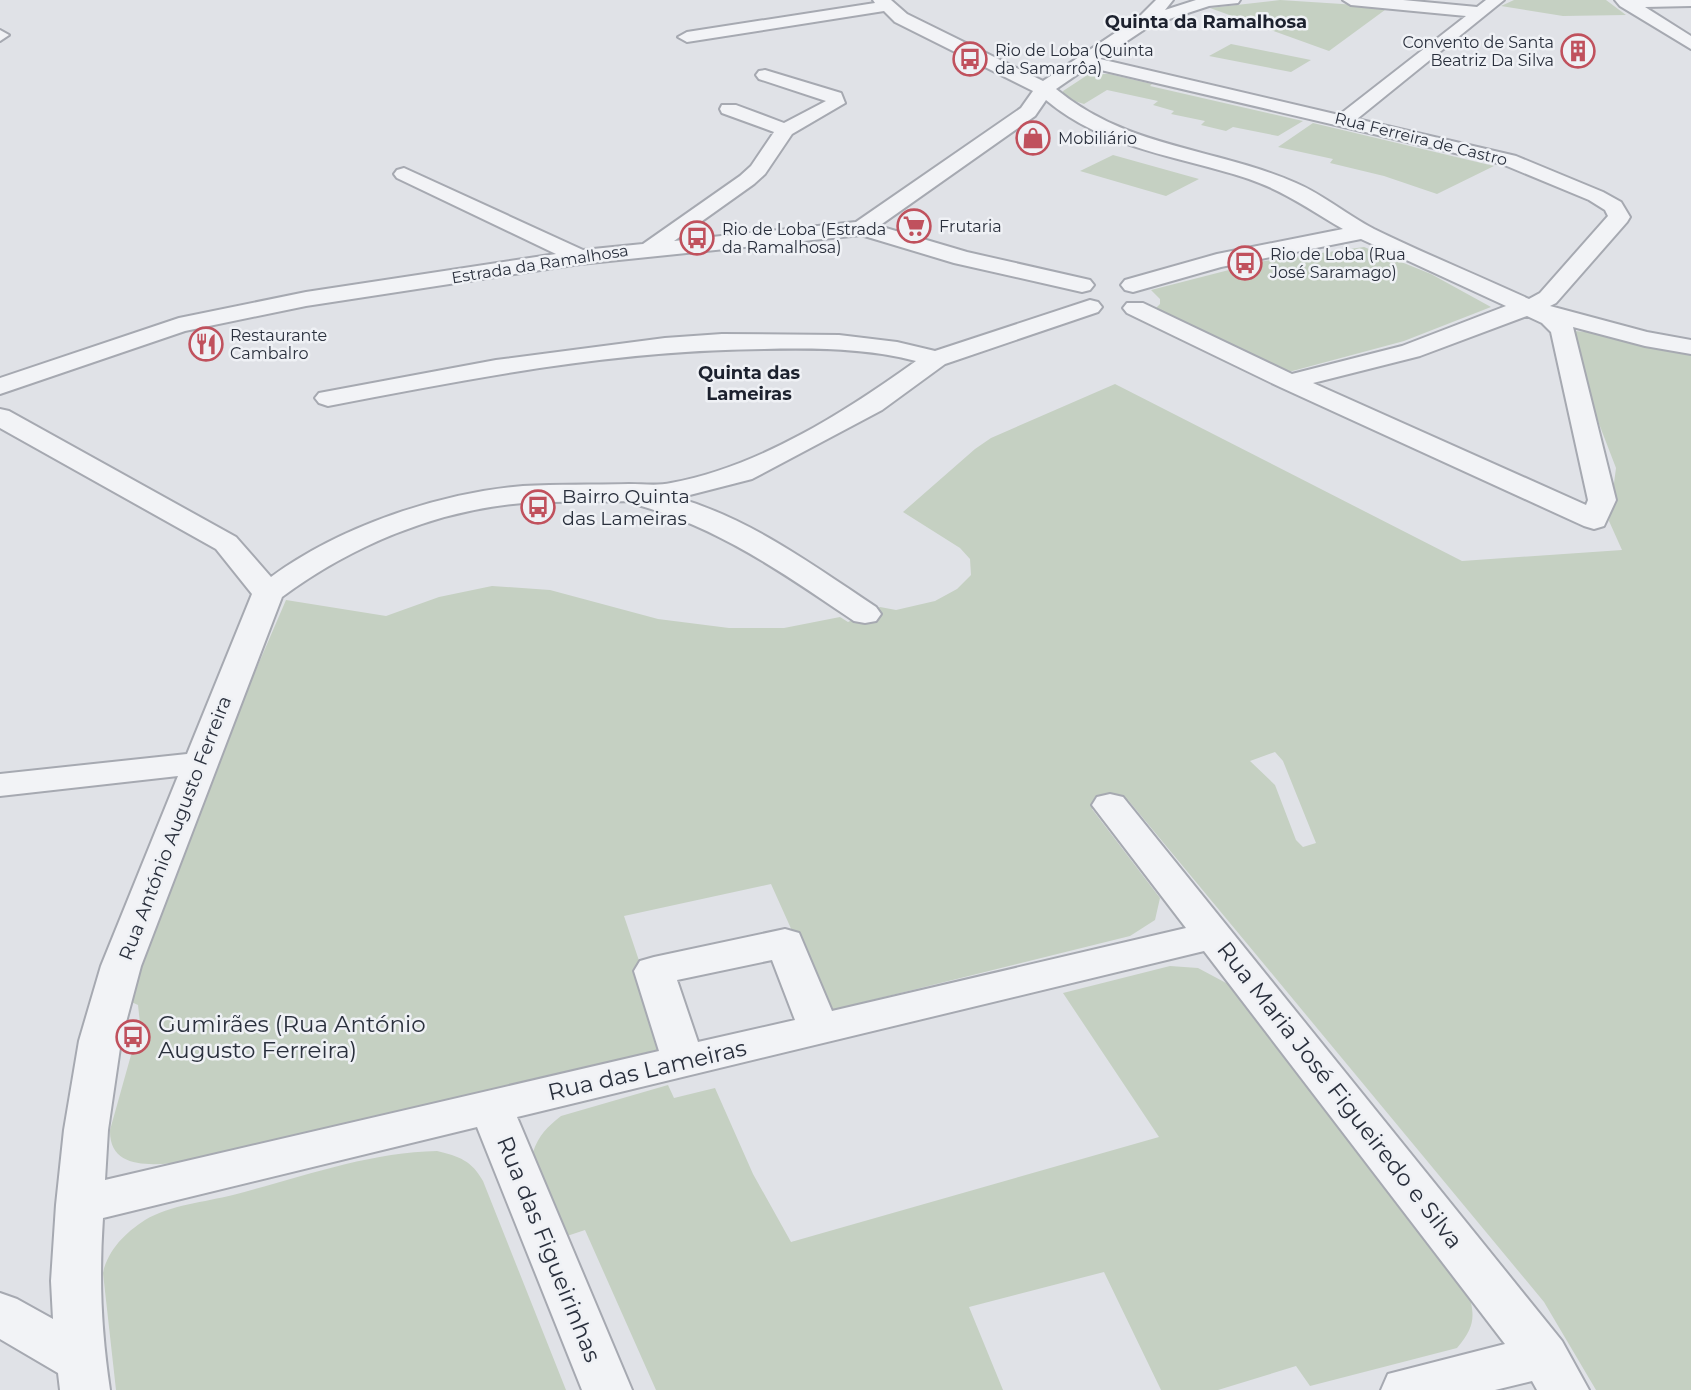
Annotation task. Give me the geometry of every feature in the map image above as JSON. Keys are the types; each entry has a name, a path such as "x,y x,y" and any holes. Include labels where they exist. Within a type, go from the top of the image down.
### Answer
{"street":[{"path":"1144,21 1165,0"},
{"path":"1171,0 1232,0"},
{"path":"1351,0 1480,12"},
{"path":"1344,120 1496,0"},
{"path":"1625,1 1691,1"},
{"path":"1625,1 1691,44"},
{"path":"1144,21 1211,2"},
{"path":"687,37 884,3 901,18 1044,89 1062,107 1087,123"},
{"name":"Estrada da Ramalhosa","path":"0,386 179,326 306,299 648,248 862,228 1028,112 1044,89 1144,21"},
{"name":"Rua Ferreira de Castro","path":"1085,61 1510,160 1614,206 1619,217 1548,298 1530,308"},
{"path":"648,248 747,180 758,170 785,130 836,100 765,75"},
{"path":"729,109 785,130"},
{"path":"862,228 962,257 1109,291 1289,382 1594,520 1602,500 1563,330 1550,318 1364,232 1289,188 1230,167 1120,137 1087,123 1045,113 1028,112"},
{"path":"404,174 580,257"},
{"path":"0,417 226,543 268,593 302,568 351,542 411,518 447,508 521,495 670,492 742,473 873,404 936,359 1109,291 1233,257 1364,232"},
{"path":"1289,382 1410,351 1511,312 1530,308 1645,339 1691,347"},
{"path":"328,398 511,364 715,341 848,343 899,348 936,359"},
{"path":"737,531 732,498 742,473"},
{"path":"618,494 681,508 737,531 865,614"},
{"name":"Rua António Augusto Ferreira","path":"83,1375 75,1281 79,1206 88,1119 106,1015 121,967 268,593"},
{"path":"0,785 201,763"},
{"name":"Rua Maria José Figueiredo e Silva","path":"1110,804 1215,935 1554,1373"},
{"name":"Rua das Lameiras","path":"79,1206 1215,935"},
{"path":"684,1062 654,971 785,943 820,1029"},
{"name":"Rua das Figueirinhas","path":"491,1107 607,1390"},
{"path":"0,1314 83,1375"},
{"path":"1406,1390 1554,1373"}],"green space":[{"path":"1280,0 1389,7 1329,51 1210,8"},
{"path":"1514,0 1606,0 1626,15 1563,16 1501,6"},
{"path":"1231,44 1311,60 1291,72 1209,56"},
{"path":"1089,74 1109,74 1303,121 1278,136 1233,127 1226,131 1201,125 1205,121 1171,114 1174,111 1153,105 1158,101 1107,90 1084,104 1068,99 1063,94 1063,91"},
{"path":"1313,123 1494,166 1437,194 1384,176 1330,163 1333,159 1278,147"},
{"path":"1113,155 1199,179 1166,196 1080,171"},
{"path":"1364,247 1431,274 1491,307 1404,341 1285,373 1154,310 1160,304 1160,299 1151,290 1264,261"},
{"path":"1563,330 1691,341 1691,1390 1596,1390 1544,1302 1128,800 1092,809 1160,898 1155,920 1130,936 828,1011 771,884 624,916 668,1047 187,1162 137,1163 126,1160 112,1144 110,1130 140,1023 138,1005 127,1000 182,841 286,600 386,616 439,597 492,586 550,590 658,619 729,628 784,628 840,617 848,622 880,607 896,610 935,601 957,589 971,575 970,559 960,548 903,512 991,438 1115,384 1462,561 1622,550 1609,521 1616,468","holes":["1275,752 1283,761 1316,843 1303,847 1296,840 1275,785 1250,761"]},
{"path":"1170,966 1198,968 1228,984 1466,1285 1472,1311 1471,1325 1457,1348 1310,1386 1296,1366 1218,1390 1161,1390 1104,1272 969,1307 1003,1390 656,1390 585,1230 564,1237 533,1152 541,1136 556,1120 561,1116 668,1085 674,1098 715,1088 753,1174 791,1242 1159,1137 1063,993"},
{"path":"437,1151 464,1160 483,1181 566,1390 116,1390 103,1273 113,1250 124,1236 138,1225 176,1207 233,1195 334,1167 411,1152"}],"place":[{"name":"Convento de Santa Beatriz Da Silva","path":"1578,51"},
{"name":"Rio de Loba (Quinta da Samarrôa)","path":"970,59"},
{"name":"Mobiliário","path":"1033,138"},
{"name":"Frutaria","path":"914,226"},
{"name":"Rio de Loba (Estrada da Ramalhosa)","path":"697,238"},
{"name":"Rio de Loba (Rua José Saramago)","path":"1245,263"},
{"name":"Restaurante Cambalro","path":"206,344"},
{"name":"Bairro Quinta das Lameiras","path":"538,507"},
{"name":"Gumirães (Rua António Augusto Ferreira)","path":"133,1037"}],"district":[{"name":"Quinta da Ramalhosa","path":"1206,22"},
{"name":"Quinta das Lameiras","path":"749,383"}]}
